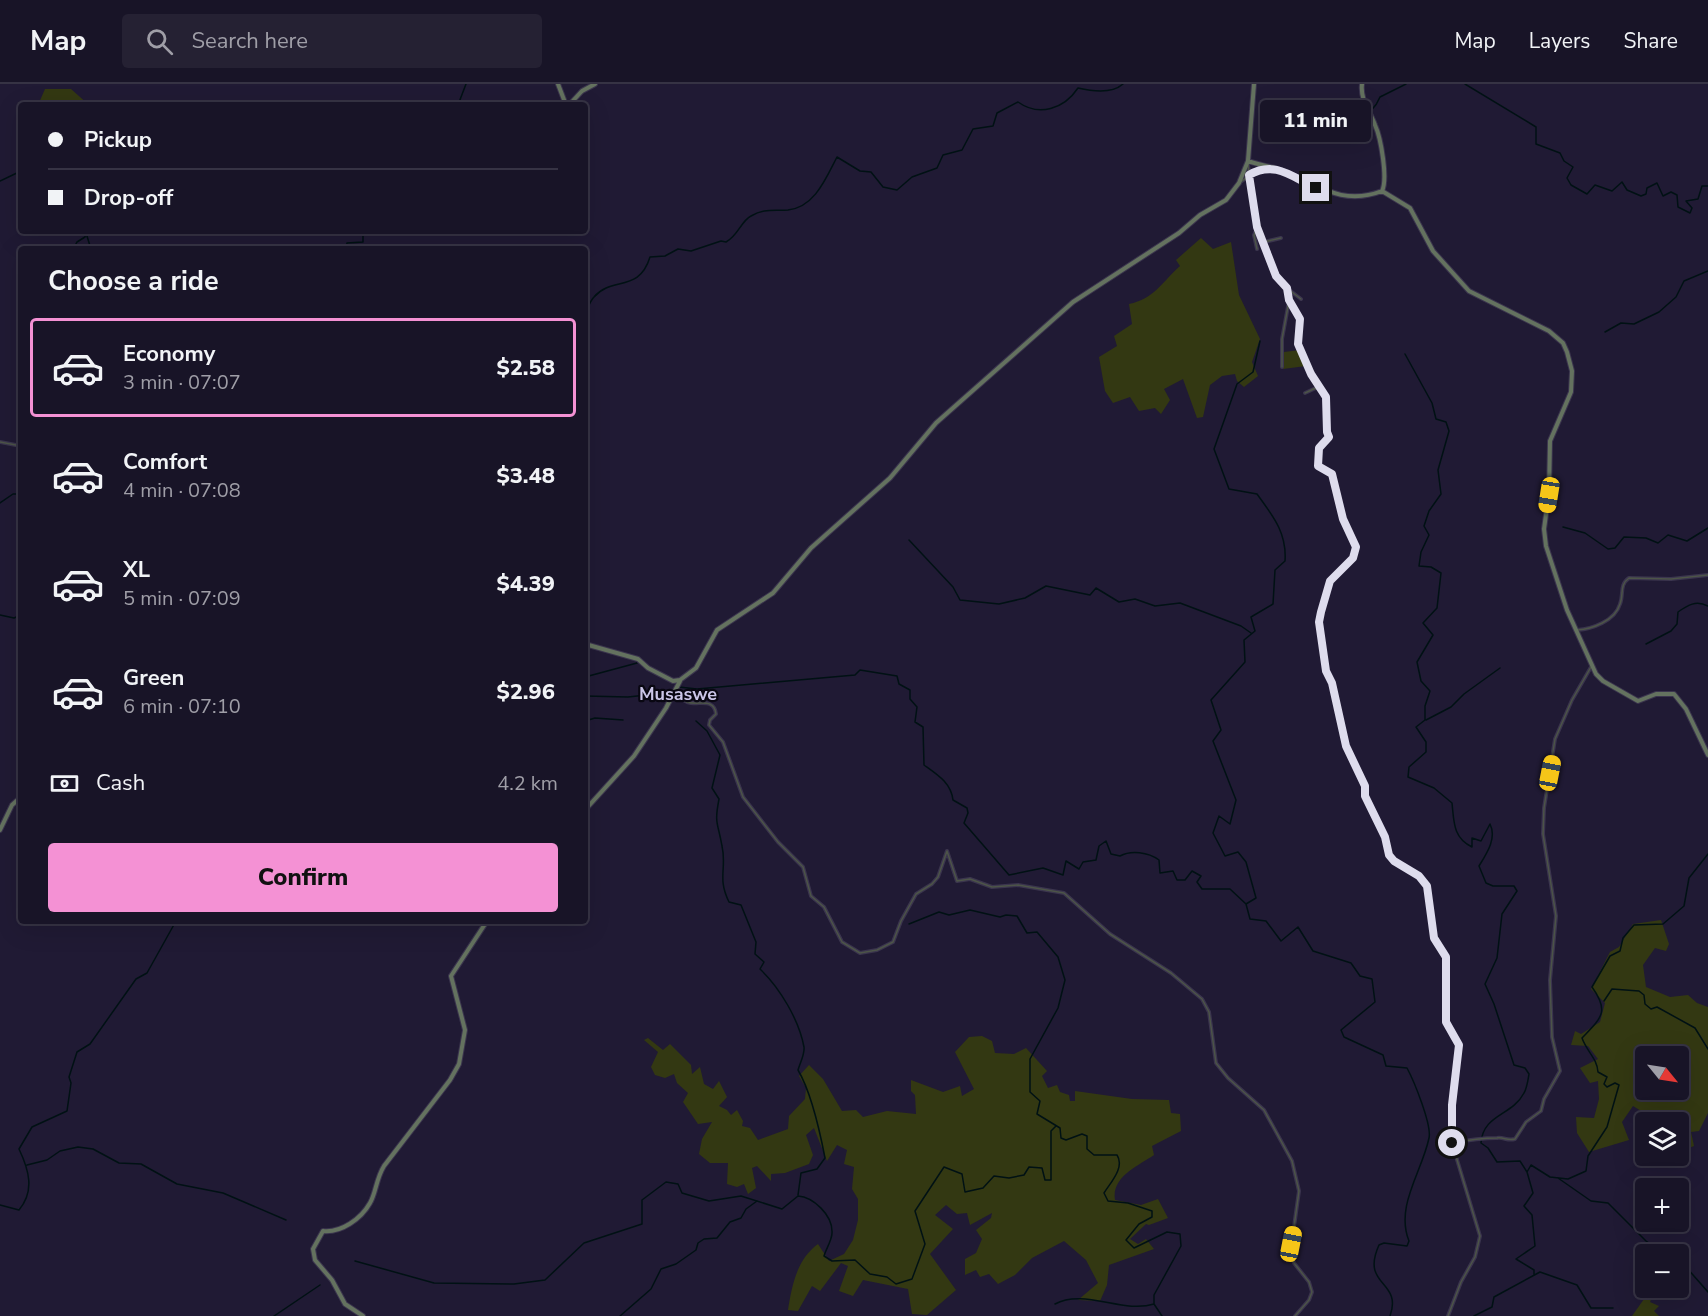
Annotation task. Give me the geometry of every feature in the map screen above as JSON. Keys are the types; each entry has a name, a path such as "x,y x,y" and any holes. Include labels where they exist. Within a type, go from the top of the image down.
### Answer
{"street":[{"path":"558,84 567,102"},
{"path":"571,102 582,91 595,84"},
{"path":"1254,84 1248,161 1257,227 1276,276 1301,299"},
{"path":"1362,84 1369,114 1377,130 1384,172 1382,191"},
{"path":"1248,161 1338,194 1354,196 1382,191 1410,208 1432,251 1469,291 1549,331 1563,343 1572,371 1570,392 1550,441 1544,540 1576,631 1592,666 1603,681 1638,700 1656,694 1674,694 1686,710 1708,755"},
{"path":"1239,183 1248,161"},
{"path":"588,807 634,756 666,708 680,680 699,664 717,630 773,592 811,548 903,465 936,423 1002,367 1047,323 1098,284 1179,233 1200,214 1226,200 1239,183 1265,167"},
{"path":"1257,227 1254,235 1257,249"},
{"path":"1263,242 1281,237"},
{"path":"1282,367 1282,339 1289,300 1287,288"},
{"path":"1289,300 1300,319 1298,344 1326,397 1329,437 1319,448 1318,466 1332,474 1343,519 1356,547 1353,558 1330,581 1321,612 1319,622 1326,671 1332,683 1346,746 1365,786 1365,796 1385,837 1389,855 1394,861 1419,876 1427,886 1434,938 1446,957 1446,1022 1459,1045 1452,1105 1452,1143 1480,1236 1475,1257 1461,1282 1448,1316"},
{"path":"1305,393 1319,386"},
{"path":"0,442 18,445"},
{"path":"1576,631 1599,625 1612,616 1620,604 1623,583 1629,578 1671,579 1708,575"},
{"path":"588,645 625,654 673,681 680,680"},
{"path":"1452,1143 1481,1138 1498,1137 1508,1141 1515,1139 1526,1122 1541,1112 1544,1099 1561,1070 1552,1037 1551,980 1556,915 1543,834 1544,808 1555,739 1572,700 1592,666"},
{"path":"674,693 687,702 710,703 714,706 716,714 710,720 710,726 723,742 743,797 778,842 801,864 812,896 825,908 842,942 858,953 871,952 893,942 901,921 916,894 932,884 938,877 947,851 957,881 970,879 992,888 1018,885 1064,893 1110,934 1171,973 1187,988 1195,991 1209,1012 1215,1061 1228,1078 1264,1110 1292,1161 1299,1191 1291,1248 1294,1263 1309,1282 1312,1292 1310,1300 1295,1316"},
{"path":"0,830 12,806 18,800"},
{"path":"363,1316 345,1304 332,1280 317,1263 313,1254 314,1245 323,1231 338,1230 350,1224 369,1205 376,1180 384,1166 456,1069 465,1030 451,976 485,924"}],"green space":[{"path":"45,89 71,89 86,102 39,102"},
{"path":"1201,238 1213,249 1231,242 1239,295 1260,339 1252,362 1258,376 1244,387 1237,381 1235,374 1222,376 1210,385 1203,417 1197,418 1183,379 1164,389 1170,400 1161,414 1155,408 1139,411 1130,397 1113,403 1105,391 1099,357 1117,346 1114,336 1132,324 1129,304 1138,302 1157,289 1180,266 1176,260"},
{"path":"1300,350 1306,366 1283,369 1284,352"},
{"path":"1661,920 1669,944 1666,951 1655,948 1643,965 1646,987 1670,997 1688,995 1697,1003 1708,1007 1708,1113 1699,1131 1691,1132 1694,1146 1689,1148 1689,1112 1643,1112 1633,1106 1622,1122 1629,1140 1589,1152 1577,1133 1576,1117 1594,1118 1599,1099 1598,1081 1590,1083 1580,1068 1598,1059 1588,1046 1571,1045 1575,1031 1581,1034 1600,1022 1605,1003 1591,989 1610,952 1619,947 1633,924"},
{"path":"982,1036 992,1041 995,1053 1014,1054 1026,1048 1047,1071 1042,1076 1048,1088 1057,1085 1060,1092 1069,1095 1070,1101 1075,1101 1075,1091 1132,1099 1169,1100 1171,1113 1180,1114 1181,1131 1152,1146 1154,1155 1127,1173 1117,1185 1115,1200 1141,1205 1158,1199 1168,1218 1146,1224 1130,1239 1138,1244 1146,1239 1154,1249 1109,1265 1107,1285 1100,1301 1078,1300 1098,1283 1086,1260 1064,1241 1032,1258 1015,1275 998,1284 989,1274 980,1277 976,1270 965,1275 965,1259 976,1253 982,1239 976,1230 991,1218 992,1213 970,1225 967,1213 957,1214 946,1205 935,1215 953,1229 930,1254 956,1290 927,1315 912,1314 908,1289 863,1280 853,1296 839,1291 848,1266 841,1263 820,1291 812,1286 798,1311 788,1310 791,1291 800,1265 811,1250 818,1244 829,1261 844,1254 853,1240 858,1220 858,1199 852,1189 854,1167 844,1164 847,1150 837,1145 827,1161 814,1128 806,1135 813,1155 809,1164 785,1173 771,1174 771,1181 757,1166 752,1168 756,1188 748,1194 744,1184 737,1187 727,1184 728,1163 710,1163 699,1154 702,1139 712,1122 698,1124 683,1102 688,1093 677,1083 674,1074 665,1078 655,1075 651,1067 658,1052 644,1040 648,1038 663,1050 670,1044 691,1065 692,1074 700,1067 704,1084 713,1089 719,1081 727,1097 719,1106 731,1115 737,1110 743,1121 742,1126 750,1128 758,1140 788,1129 789,1116 805,1099 806,1088 799,1076 809,1065 823,1079 842,1111 856,1110 863,1117 887,1111 916,1114 911,1080 943,1092 960,1086 962,1096 974,1089 955,1052 969,1037"},
{"path":"1642,1298 1652,1298 1650,1302 1659,1306 1654,1311 1659,1316 1632,1316 1644,1299"}],"waterway":[{"path":"459,102 466,84"},
{"path":"588,308 601,291 632,280 639,275 650,257 665,256 678,249 691,251 721,241 726,242 734,236 748,218 756,213 788,210 806,203 819,190 837,157 860,171 871,172 883,187 897,190 912,177 937,168 943,155 962,150 973,129 993,126 997,113 1018,102 1026,107 1043,110 1066,101 1078,88 1095,91 1107,90 1123,84"},
{"path":"1310,130 1340,125 1360,118 1375,106 1380,97 1406,84"},
{"path":"1465,84 1536,127 1536,144 1560,153 1564,161 1573,167 1567,178 1571,185 1587,194 1595,185 1612,191 1622,182 1627,190 1641,196 1646,194 1647,188 1657,183 1663,196 1671,192 1677,195 1678,207 1690,213 1692,208 1686,201 1698,199 1702,186 1708,186"},
{"path":"0,181 18,172"},
{"path":"86,234 90,246"},
{"path":"75,246 86,234"},
{"path":"346,246 347,243 363,242 363,234"},
{"path":"1605,332 1621,323 1634,324 1659,312 1676,297 1684,281 1708,271"},
{"path":"1260,341 1253,372 1237,384 1214,449 1229,489 1257,494 1273,517 1284,542 1285,561 1275,570 1273,604 1251,617 1255,631 1244,640 1245,662 1211,700 1221,730 1213,741 1236,800 1230,824 1219,816 1213,833 1225,856 1238,852 1246,862 1256,898 1246,904 1250,919 1266,921 1281,941 1298,927 1313,951 1351,963 1360,976 1372,979 1375,1002 1341,1030 1344,1037 1383,1055 1386,1066 1407,1068 1422,1103 1428,1123 1429,1138 1407,1202 1405,1215 1409,1241 1407,1246 1384,1243 1379,1245 1375,1259 1378,1276 1391,1296 1390,1316"},
{"path":"1405,354 1432,403 1436,419 1446,422 1449,431 1438,470 1441,494 1429,511 1424,526 1429,535 1421,552 1419,566 1431,567 1441,573 1437,608 1423,623 1433,635 1417,662 1421,681 1430,691 1425,706 1425,720 1416,727 1426,742 1426,752 1409,767 1408,777 1434,788 1452,803 1454,823 1458,834 1472,847 1472,838 1481,841 1490,824 1492,840 1479,866 1486,883 1493,886 1514,886 1517,891 1502,914 1497,958 1485,984 1514,1065 1525,1068 1529,1074 1526,1089 1519,1101 1492,1120 1483,1133 1481,1143 1488,1148 1497,1162 1520,1161 1527,1172"},
{"path":"0,503 13,494 18,494"},
{"path":"1563,527 1585,533 1608,549 1615,548 1624,537 1646,538 1658,543 1668,535 1687,541 1708,528"},
{"path":"909,540 953,587 960,600 999,604 1025,598 1046,586 1090,595 1096,588 1119,602 1135,599 1155,606 1180,603 1241,626 1251,633"},
{"path":"1646,644 1671,631 1677,624 1678,612 1685,607 1696,603 1708,606"},
{"path":"0,615 14,618 18,616"},
{"path":"588,676 637,663"},
{"path":"1426,720 1451,707 1464,694 1500,668"},
{"path":"679,687 697,689 855,675 860,670 897,676 899,684 910,690 910,699 917,707 915,722 923,727 924,765 947,784 953,800 967,808 968,813 964,823 1009,875 1043,868 1063,875 1066,861 1079,869 1083,862 1096,860 1099,846 1106,841 1111,854 1150,855 1159,860 1160,873 1173,871 1177,880 1185,880 1192,871 1201,876 1197,882 1202,889 1230,889 1246,904"},
{"path":"588,696 628,697 674,692"},
{"path":"588,720 595,718 623,720"},
{"path":"696,721 707,731 720,755 712,788 719,799 717,819 723,854 725,894 729,902 741,905 756,942 755,954 764,962 760,969 775,985 788,1005 798,1026 804,1047 798,1070 811,1101 825,1158 817,1169 801,1173 798,1195"},
{"path":"1534,1275 1534,1270 1516,1259 1535,1246 1532,1215 1524,1206 1533,1193 1527,1172 1531,1165 1550,1177 1568,1179 1586,1171 1588,1156 1607,1127 1619,1085 1615,1083 1607,1087 1604,1084 1607,1077 1598,1072 1596,1063 1582,1038 1598,1020 1602,1009 1592,987 1610,956 1620,951 1623,938 1634,925 1663,924 1684,906 1689,878 1708,854"},
{"path":"909,924 939,912 949,915 970,910 1000,917 1017,916 1027,933 1037,932 1058,957 1065,980 1058,1008 1030,1059 1030,1092 1040,1101 1037,1114 1060,1128 1061,1138 1066,1140 1082,1134 1087,1136 1087,1149 1094,1155 1117,1155 1118,1169 1104,1193 1108,1201 1128,1203 1152,1211 1152,1217 1139,1224 1126,1240 1134,1248 1167,1232 1180,1234 1181,1246 1154,1295 1154,1304"},
{"path":"0,1205 19,1210 24,1203 29,1180 19,1149 32,1127 67,1111 71,1083 69,1077 77,1052 90,1044 136,979 147,973 174,924"},
{"path":"1604,1001 1612,989 1639,991 1644,995 1645,1004 1651,1009 1657,1007 1695,1028 1708,1049"},
{"path":"355,1261 434,1283 514,1284 545,1280 584,1243 642,1224 642,1200 666,1182 678,1184 682,1193 709,1201 741,1196 782,1209 798,1196 804,1197 816,1203 829,1220 832,1233 824,1256 832,1261 855,1260 870,1274 887,1277 896,1284 912,1279 925,1244 915,1211 944,1167 962,1174 965,1192 983,1188 994,1176 1009,1178 1024,1175 1029,1167 1042,1168 1045,1180 1051,1180 1051,1131 1056,1126"},
{"path":"27,1165 47,1160 60,1151 78,1147 93,1149 119,1163 141,1164 177,1184 223,1193 286,1220"},
{"path":"1558,1178 1591,1201 1608,1203 1650,1244"},
{"path":"620,1316 651,1289 661,1269 676,1264 696,1250 698,1243 704,1239 717,1238 730,1222 741,1218 746,1209 757,1201"},
{"path":"1689,1270 1708,1292"},
{"path":"1474,1316 1492,1307 1494,1297 1540,1272 1577,1285 1591,1308 1613,1308"},
{"path":"274,1316 320,1285"},
{"path":"1055,1304 1078,1299 1130,1306 1154,1304 1162,1316"}],"district":[{"name":"Musaswe","path":"678,694"}],"route":[{"path":"1316,188 1275,168 1265,167 1249,175 1257,227 1276,276 1287,288 1289,300 1300,319 1301,336 1298,344 1311,374 1326,397 1329,437 1319,448 1318,466 1332,474 1334,490 1343,519 1356,547 1353,558 1330,581 1320,615 1326,671 1332,683 1346,746 1365,786 1365,796 1385,837 1389,855 1401,866 1409,868 1419,876 1427,886 1432,933 1446,957 1446,1022 1459,1045 1453,1082 1452,1143"}]}
